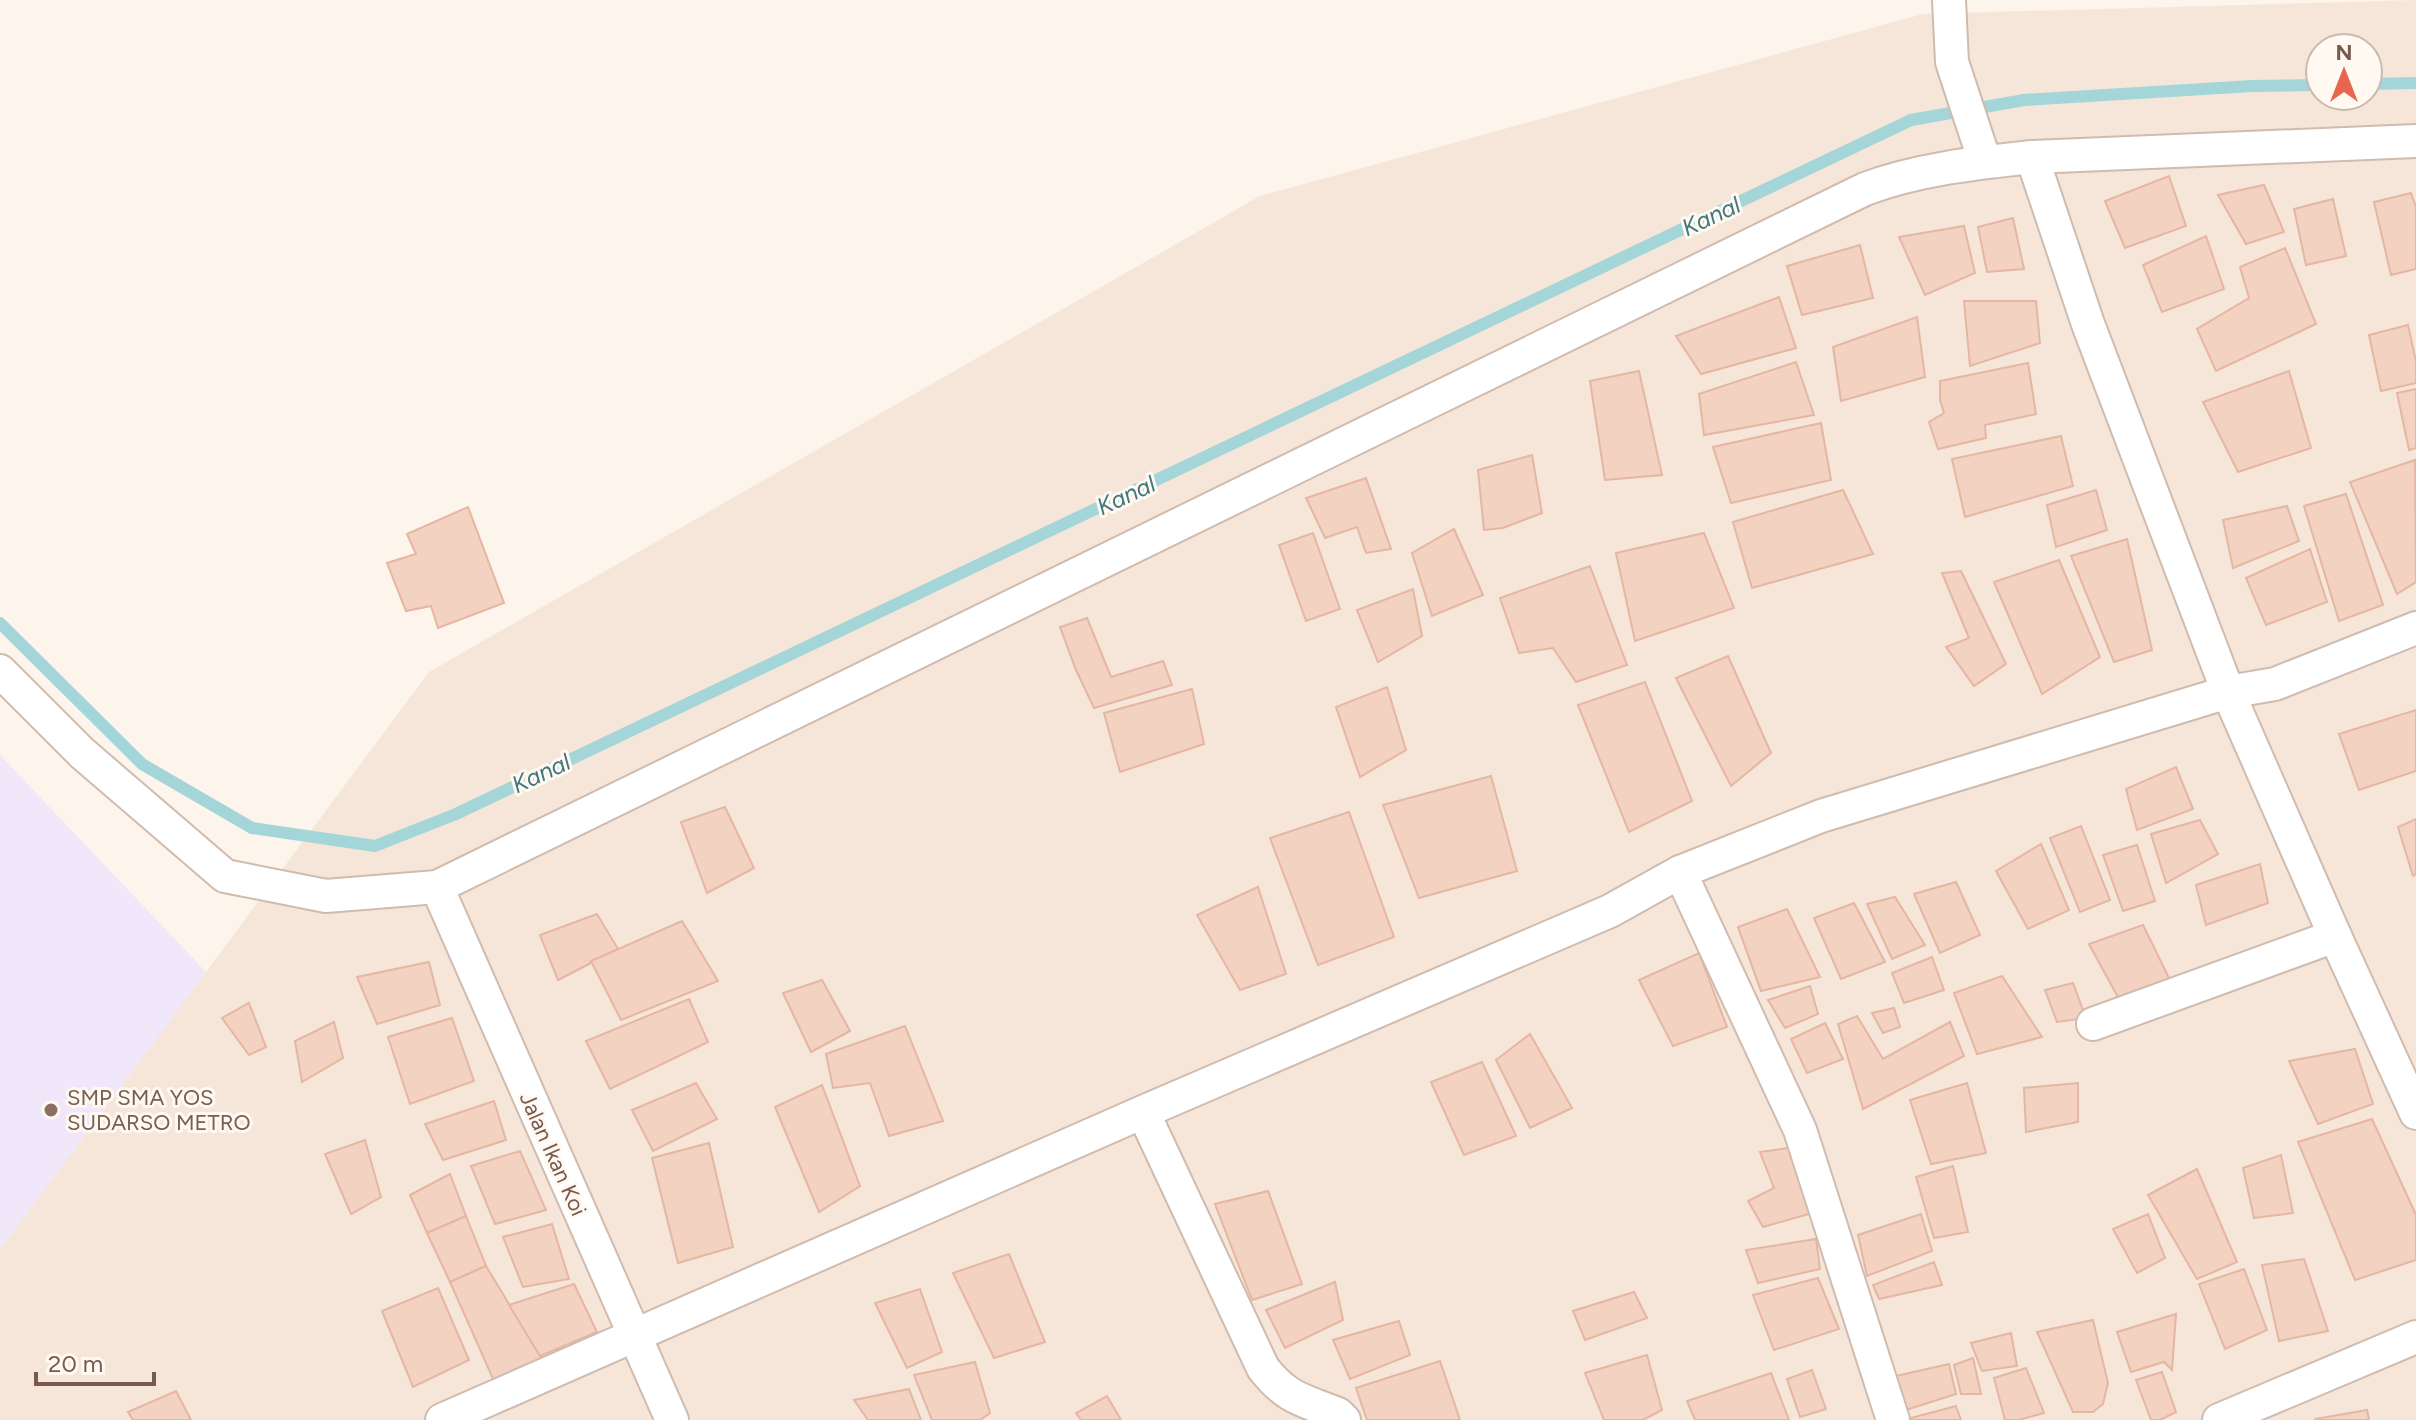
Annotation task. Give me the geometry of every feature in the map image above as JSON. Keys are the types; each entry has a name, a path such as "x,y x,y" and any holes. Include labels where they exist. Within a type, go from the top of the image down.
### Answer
{"street":[{"path":"1949,0 1952,62 1982,154"},
{"path":"0,671 82,753 225,876 326,896 437,887 1865,189 1982,154 2032,157 2416,141"},
{"path":"2032,157 2088,324 2228,692 2416,1113"},
{"path":"442,1420 1610,911 1680,872 1821,816 2228,692 2275,684 2416,628"},
{"path":"1680,872 1800,1130 1893,1420"},
{"name":"Jalan Ikan Koi","path":"437,887 672,1420"},
{"path":"2093,1024 2335,936"},
{"path":"1143,1112 1263,1368 1274,1383 1290,1396 1338,1414 1344,1420"},
{"path":"2219,1420 2416,1337"}],"shaded area":[{"path":"2416,0 2416,1420 0,1420 0,1249 429,672 1260,196 1923,14"},
{"name":"SMP SMA YOS SUDARSO METRO","path":"0,755 206,972 0,1249"}],"building":[{"path":"2169,176 2186,226 2125,248 2105,201"},
{"path":"2264,185 2284,232 2246,244 2218,195"},
{"path":"2411,193 2416,207 2416,269 2391,275 2374,202"},
{"path":"2333,199 2346,256 2306,265 2294,209"},
{"path":"2013,218 2024,269 1987,272 1978,227"},
{"path":"1964,226 1975,273 1925,295 1899,237"},
{"path":"2206,236 2224,289 2162,312 2143,265"},
{"path":"1860,245 1873,298 1802,315 1787,266"},
{"path":"2285,248 2316,324 2216,371 2197,329 2249,298 2240,267"},
{"path":"1779,297 1796,348 1701,374 1676,336"},
{"path":"1964,301 2036,301 2040,343 1970,366"},
{"path":"1917,317 1925,377 1841,401 1833,347"},
{"path":"2408,325 2416,361 2416,383 2381,391 2369,335"},
{"path":"1796,362 1814,415 1704,435 1699,394"},
{"path":"2028,363 2036,414 1985,425 1986,438 1938,449 1929,422 1944,413 1940,381"},
{"path":"1639,371 1662,475 1605,480 1590,381"},
{"path":"2289,371 2311,448 2238,472 2203,402"},
{"path":"2416,389 2416,448 2409,450 2397,393"},
{"path":"1821,423 1831,480 1731,503 1713,447"},
{"path":"2061,436 2073,486 1965,517 1952,459"},
{"path":"1532,455 1542,513 1503,528 1484,530 1478,470"},
{"path":"2415,460 2416,582 2397,594 2350,482"},
{"path":"1366,478 1391,549 1366,553 1357,527 1325,538 1306,498"},
{"path":"1843,490 1873,554 1752,588 1733,522"},
{"path":"2096,490 2107,530 2056,547 2047,505"},
{"path":"2346,494 2383,605 2339,621 2304,506"},
{"path":"2287,506 2299,541 2233,568 2223,520"},
{"path":"468,507 504,603 438,628 431,606 406,611 387,563 416,554 407,534"},
{"path":"1454,529 1483,595 1432,616 1412,553"},
{"path":"1313,533 1340,609 1306,621 1279,545"},
{"path":"1704,533 1734,608 1635,641 1616,553"},
{"path":"2127,539 2152,650 2114,662 2071,556"},
{"path":"2310,549 2327,602 2266,625 2246,578"},
{"path":"2059,560 2100,657 2042,694 1994,582"},
{"path":"1590,566 1627,665 1576,682 1553,648 1519,653 1500,598"},
{"path":"1961,571 2006,664 1974,686 1946,647 1969,638 1942,573"},
{"path":"1413,589 1422,636 1378,662 1357,610"},
{"path":"1087,618 1111,677 1163,661 1172,685 1094,708 1060,627"},
{"path":"1728,656 1771,753 1731,786 1676,678"},
{"path":"1645,682 1692,801 1629,832 1578,705"},
{"path":"1387,687 1406,750 1360,777 1336,707"},
{"path":"1192,689 1204,744 1120,772 1104,713"},
{"path":"2416,710 2416,771 2359,790 2339,734"},
{"path":"2176,767 2193,809 2137,830 2126,789"},
{"path":"1491,776 1517,871 1419,898 1383,805"},
{"path":"725,807 754,868 707,893 681,822"},
{"path":"1349,812 1394,937 1318,965 1270,838"},
{"path":"2416,819 2416,874 2413,876 2398,827"},
{"path":"2200,820 2218,854 2166,883 2151,834"},
{"path":"2081,826 2110,900 2080,912 2050,838"},
{"path":"2041,844 2069,910 2028,929 1996,871"},
{"path":"2137,845 2155,901 2123,911 2103,855"},
{"path":"2260,864 2268,903 2206,925 2196,885"},
{"path":"1956,882 1980,935 1940,953 1914,894"},
{"path":"1258,887 1286,974 1240,990 1197,915"},
{"path":"1895,897 1925,945 1892,959 1867,904"},
{"path":"1854,903 1885,962 1841,979 1814,918"},
{"path":"1787,909 1820,977 1761,991 1738,927"},
{"path":"597,914 618,949 558,980 540,935"},
{"path":"682,921 718,981 621,1020 591,961"},
{"path":"2143,925 2170,980 2120,1001 2089,944"},
{"path":"1699,953 1727,1027 1673,1046 1639,980"},
{"path":"1932,957 1944,990 1904,1003 1892,973"},
{"path":"429,962 440,1005 377,1024 357,977"},
{"path":"2002,976 2042,1037 1977,1054 1954,993"},
{"path":"822,980 850,1031 811,1052 783,993"},
{"path":"2073,983 2086,1018 2057,1022 2045,990"},
{"path":"1810,986 1818,1014 1785,1028 1768,1000"},
{"path":"689,999 708,1042 610,1089 586,1041"},
{"path":"249,1003 266,1047 249,1055 222,1018"},
{"path":"1894,1008 1900,1027 1883,1033 1872,1013"},
{"path":"1857,1016 1883,1059 1950,1022 1964,1056 1863,1109 1838,1024"},
{"path":"452,1018 474,1081 410,1104 388,1037"},
{"path":"334,1022 343,1058 302,1082 295,1041"},
{"path":"1825,1023 1843,1059 1807,1073 1791,1039"},
{"path":"905,1026 943,1121 889,1136 870,1083 833,1088 826,1054"},
{"path":"1530,1034 1572,1108 1530,1128 1496,1060"},
{"path":"2355,1049 2373,1104 2318,1124 2289,1061"},
{"path":"1482,1062 1516,1136 1464,1155 1431,1082"},
{"path":"696,1083 717,1119 653,1151 632,1110"},
{"path":"1967,1083 1986,1153 1931,1164 1910,1100"},
{"path":"2078,1083 2078,1122 2026,1132 2024,1088"},
{"path":"822,1085 860,1186 819,1212 775,1107"},
{"path":"494,1101 506,1140 443,1160 425,1124"},
{"path":"2372,1119 2416,1215 2416,1260 2355,1280 2298,1142"},
{"path":"365,1140 381,1197 351,1214 325,1154"},
{"path":"709,1143 733,1247 678,1263 652,1158"},
{"path":"1795,1147 1816,1212 1763,1227 1748,1201 1774,1188 1760,1152"},
{"path":"520,1151 546,1210 495,1224 471,1166"},
{"path":"2281,1155 2293,1213 2254,1218 2243,1168"},
{"path":"1953,1166 1968,1232 1934,1238 1916,1177"},
{"path":"2197,1169 2237,1262 2197,1279 2148,1195"},
{"path":"450,1174 466,1216 427,1233 410,1195"},
{"path":"1268,1191 1302,1284 1252,1300 1215,1204"},
{"path":"1921,1214 1932,1251 1867,1276 1858,1235"},
{"path":"2148,1214 2165,1258 2137,1273 2113,1229"},
{"path":"466,1216 486,1266 450,1282 427,1233"},
{"path":"552,1224 569,1279 523,1287 503,1237"},
{"path":"1816,1239 1820,1269 1758,1283 1746,1250"},
{"path":"1009,1254 1045,1342 994,1358 953,1273"},
{"path":"2304,1259 2328,1331 2279,1341 2262,1265"},
{"path":"1934,1262 1942,1285 1879,1299 1873,1285"},
{"path":"486,1266 544,1362 494,1381 450,1282"},
{"path":"2244,1269 2267,1330 2225,1349 2199,1284"},
{"path":"1818,1278 1839,1329 1774,1350 1753,1295"},
{"path":"1335,1282 1343,1320 1285,1348 1266,1310"},
{"path":"574,1284 597,1332 540,1356 509,1305"},
{"path":"438,1288 469,1360 413,1387 382,1311"},
{"path":"920,1289 942,1352 907,1368 875,1303"},
{"path":"1634,1292 1647,1318 1585,1340 1573,1311"},
{"path":"2176,1314 2172,1370 2164,1362 2131,1372 2117,1332"},
{"path":"2093,1320 2108,1383 2103,1404 2093,1412 2073,1412 2037,1332"},
{"path":"1399,1321 1410,1355 1350,1379 1333,1340"},
{"path":"2011,1333 2017,1366 1982,1371 1971,1343"},
{"path":"1647,1355 1662,1410 1643,1420 1604,1420 1585,1373"},
{"path":"1973,1358 1981,1394 1961,1394 1954,1365"},
{"path":"1440,1361 1460,1420 1367,1420 1356,1388"},
{"path":"975,1362 990,1413 980,1420 932,1420 914,1375"},
{"path":"1949,1364 1956,1394 1906,1410 1896,1376"},
{"path":"2026,1368 2044,1413 2005,1420 1994,1378"},
{"path":"1812,1370 1826,1409 1800,1417 1787,1379"},
{"path":"2162,1372 2176,1412 2160,1420 2151,1420 2136,1380"},
{"path":"1771,1373 1789,1420 1695,1420 1687,1401"},
{"path":"909,1389 921,1420 868,1420 854,1400"},
{"path":"176,1391 191,1420 133,1420 128,1412"},
{"path":"1107,1396 1121,1420 1081,1420 1076,1413"},
{"path":"1956,1406 1961,1420 1911,1420 1911,1418"},
{"path":"2367,1410 2369,1420 2315,1420 2315,1419"}],"waterway":[{"name":"Kanal","path":"2384,84 2416,83"},
{"name":"Kanal","path":"0,623 142,764 252,828 375,846 456,814 1911,120 2024,100 2304,85"}],"place":[{"name":"SMP SMA YOS SUDARSO METRO","path":"51,1110"}]}
